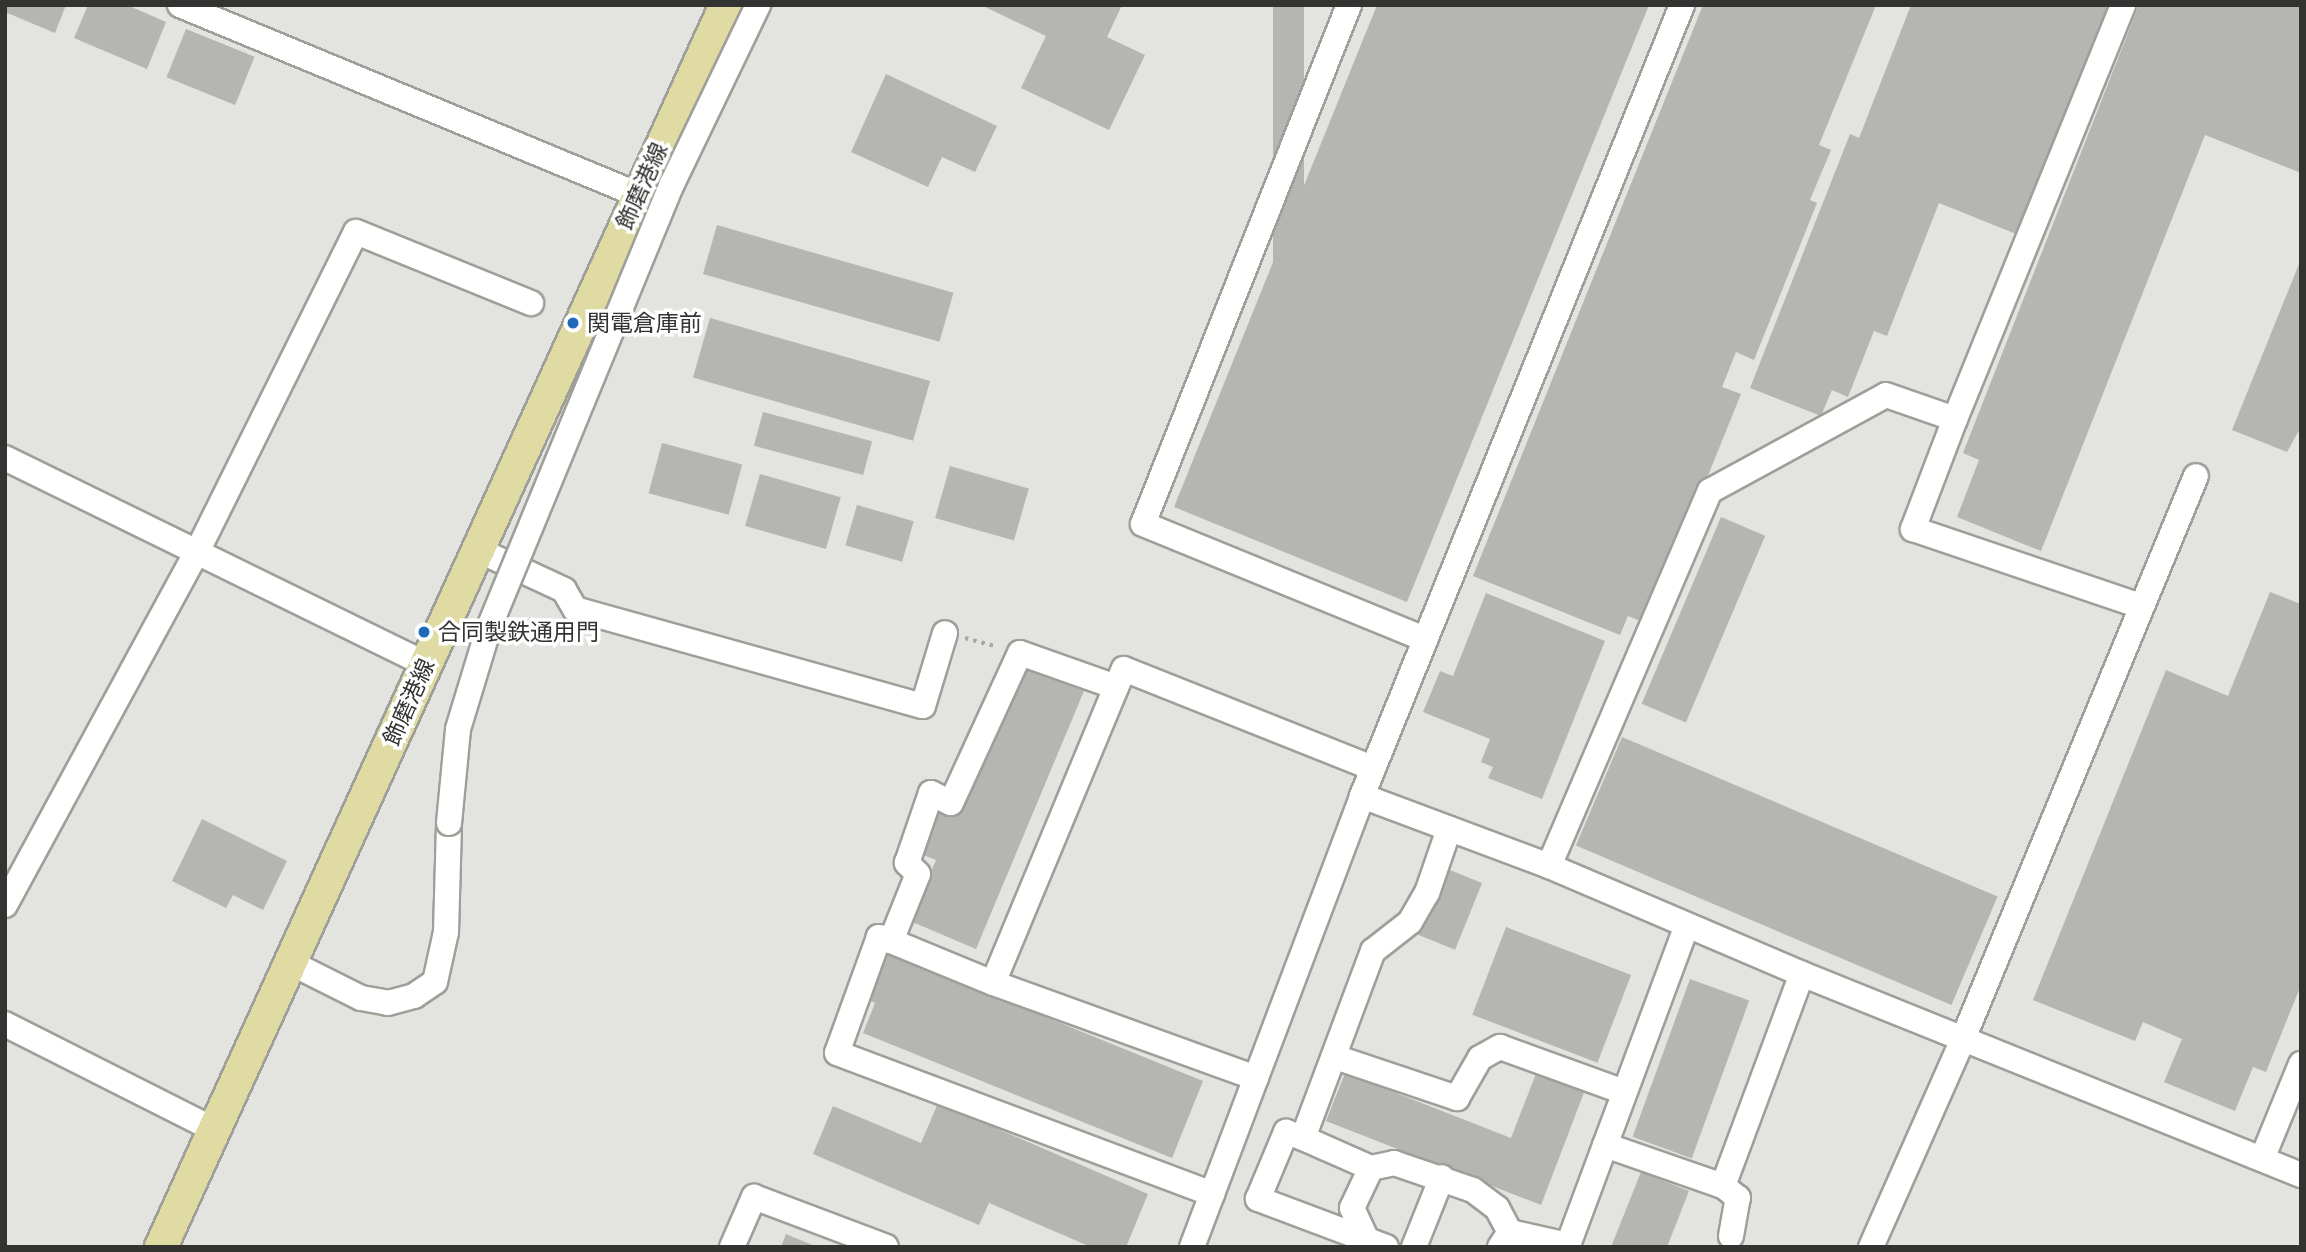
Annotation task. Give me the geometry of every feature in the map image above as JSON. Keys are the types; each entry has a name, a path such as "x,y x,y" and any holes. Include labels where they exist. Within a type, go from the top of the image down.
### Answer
{"main road":[{"name":"飾磨港線","path":"161,1247 293,964 426,664 726,5"}],"street":[{"path":"180,5 638,195"},
{"path":"293,964 361,998 388,1003 414,996 435,982 446,932 449,823 458,729 488,630 672,184 758,5"},
{"path":"1349,5 1143,524 1426,639"},
{"path":"1192,1247 1373,768 1682,5"},
{"path":"2123,5 1913,529 2141,606"},
{"path":"5,905 197,552 356,232 531,303"},
{"path":"1549,866 1710,491 1886,395 1955,419"},
{"path":"5,458 426,664"},
{"path":"1871,1247 1963,1039 2196,476"},
{"path":"478,550 564,590 575,609 923,706 949,634"},
{"path":"891,941 918,874 907,863 930,793 951,803 1020,653 1116,687"},
{"path":"993,983 1124,669 1373,768"},
{"path":"1362,796 1549,866 1802,974 2301,1175"},
{"path":"1303,1138 1373,951 1410,922 1427,893 1449,829"},
{"path":"1376,1242 1258,1199 1286,1132 1371,1168 1394,1163 1443,1177 1497,1208 1505,1239 1568,1245 1687,925"},
{"path":"1212,1194 837,1053 879,937 993,983 1256,1078"},
{"path":"1723,1186 1802,974"},
{"path":"5,1024 215,1130"},
{"path":"1335,1057 1457,1098 1480,1058 1500,1047 1624,1092"},
{"path":"2262,1159 2301,1064"},
{"path":"1605,1145 1723,1186 1738,1198 1731,1236"},
{"path":"1371,1168 1352,1208 1376,1242"},
{"path":"1414,1247 1443,1177"},
{"path":"732,1247 754,1198 886,1247"}],"path":[{"path":"949,634 1020,653"}],"building":[{"path":"5,5 66,5 55,33 5,12"},
{"path":"88,5 127,5 166,22 147,69 74,38"},
{"path":"981,5 1122,5 1107,37 1145,55 1109,130 1021,88 1046,36"},
{"path":"1273,5 1304,5 1304,306 1273,306"},
{"path":"1377,5 1649,5 1407,602 1174,507"},
{"path":"1703,5 1876,5 1819,145 1831,150 1810,200 1817,203 1754,360 1736,352 1722,387 1741,394 1648,624 1628,616 1620,635 1473,576"},
{"path":"1911,5 2112,5 2021,236 1939,203 1887,336 1874,331 1848,397 1832,390 1821,416 1750,388 1850,134 1859,138"},
{"path":"2139,5 2301,5 2301,173 2205,135 2041,551 1957,517 1979,460 1963,453"},
{"path":"186,29 255,57 235,105 167,77"},
{"path":"886,74 997,126 975,172 942,157 928,187 851,152"},
{"path":"717,225 953,293 939,342 703,274"},
{"path":"2301,259 2301,427 2287,452 2232,430"},
{"path":"710,318 930,381 913,441 693,378"},
{"path":"763,412 872,441 863,475 754,446"},
{"path":"662,443 742,464 729,515 649,493"},
{"path":"950,466 1029,489 1014,541 935,518"},
{"path":"760,474 841,497 826,549 745,526"},
{"path":"857,505 914,521 902,562 845,545"},
{"path":"1721,517 1765,536 1686,723 1642,704"},
{"path":"2270,592 2301,604 2301,985 2266,1072 2253,1067 2235,1111 2164,1082 2182,1039 2143,1022 2135,1041 2033,1000 2166,670 2228,696"},
{"path":"1486,593 1605,641 1542,799 1488,778 1493,767 1481,762 1490,739 1423,712 1440,671 1453,676"},
{"path":"1023,665 1084,691 976,949 910,921 936,860 916,852 937,804 960,815"},
{"path":"1622,737 1998,896 1951,1005 1576,846"},
{"path":"202,819 287,861 263,910 233,895 226,908 172,881"},
{"path":"1445,868 1482,883 1455,950 1418,935"},
{"path":"1506,927 1631,975 1597,1063 1472,1015"},
{"path":"883,951 1203,1081 1172,1158 863,1033 875,1003 864,998"},
{"path":"1690,979 1749,1001 1692,1158 1633,1137"},
{"path":"1537,1071 1585,1090 1541,1205 1326,1121 1345,1073 1511,1138"},
{"path":"938,1103 1148,1194 1126,1247 1091,1247 989,1203 979,1225 813,1154 833,1106 921,1143"},
{"path":"1641,1172 1689,1191 1667,1247 1611,1247"},
{"path":"786,1234 817,1247 781,1247"}],"place":[{"name":"関電倉庫前","path":"573,323"},
{"name":"合同製鉄通用門","path":"424,632"}]}
